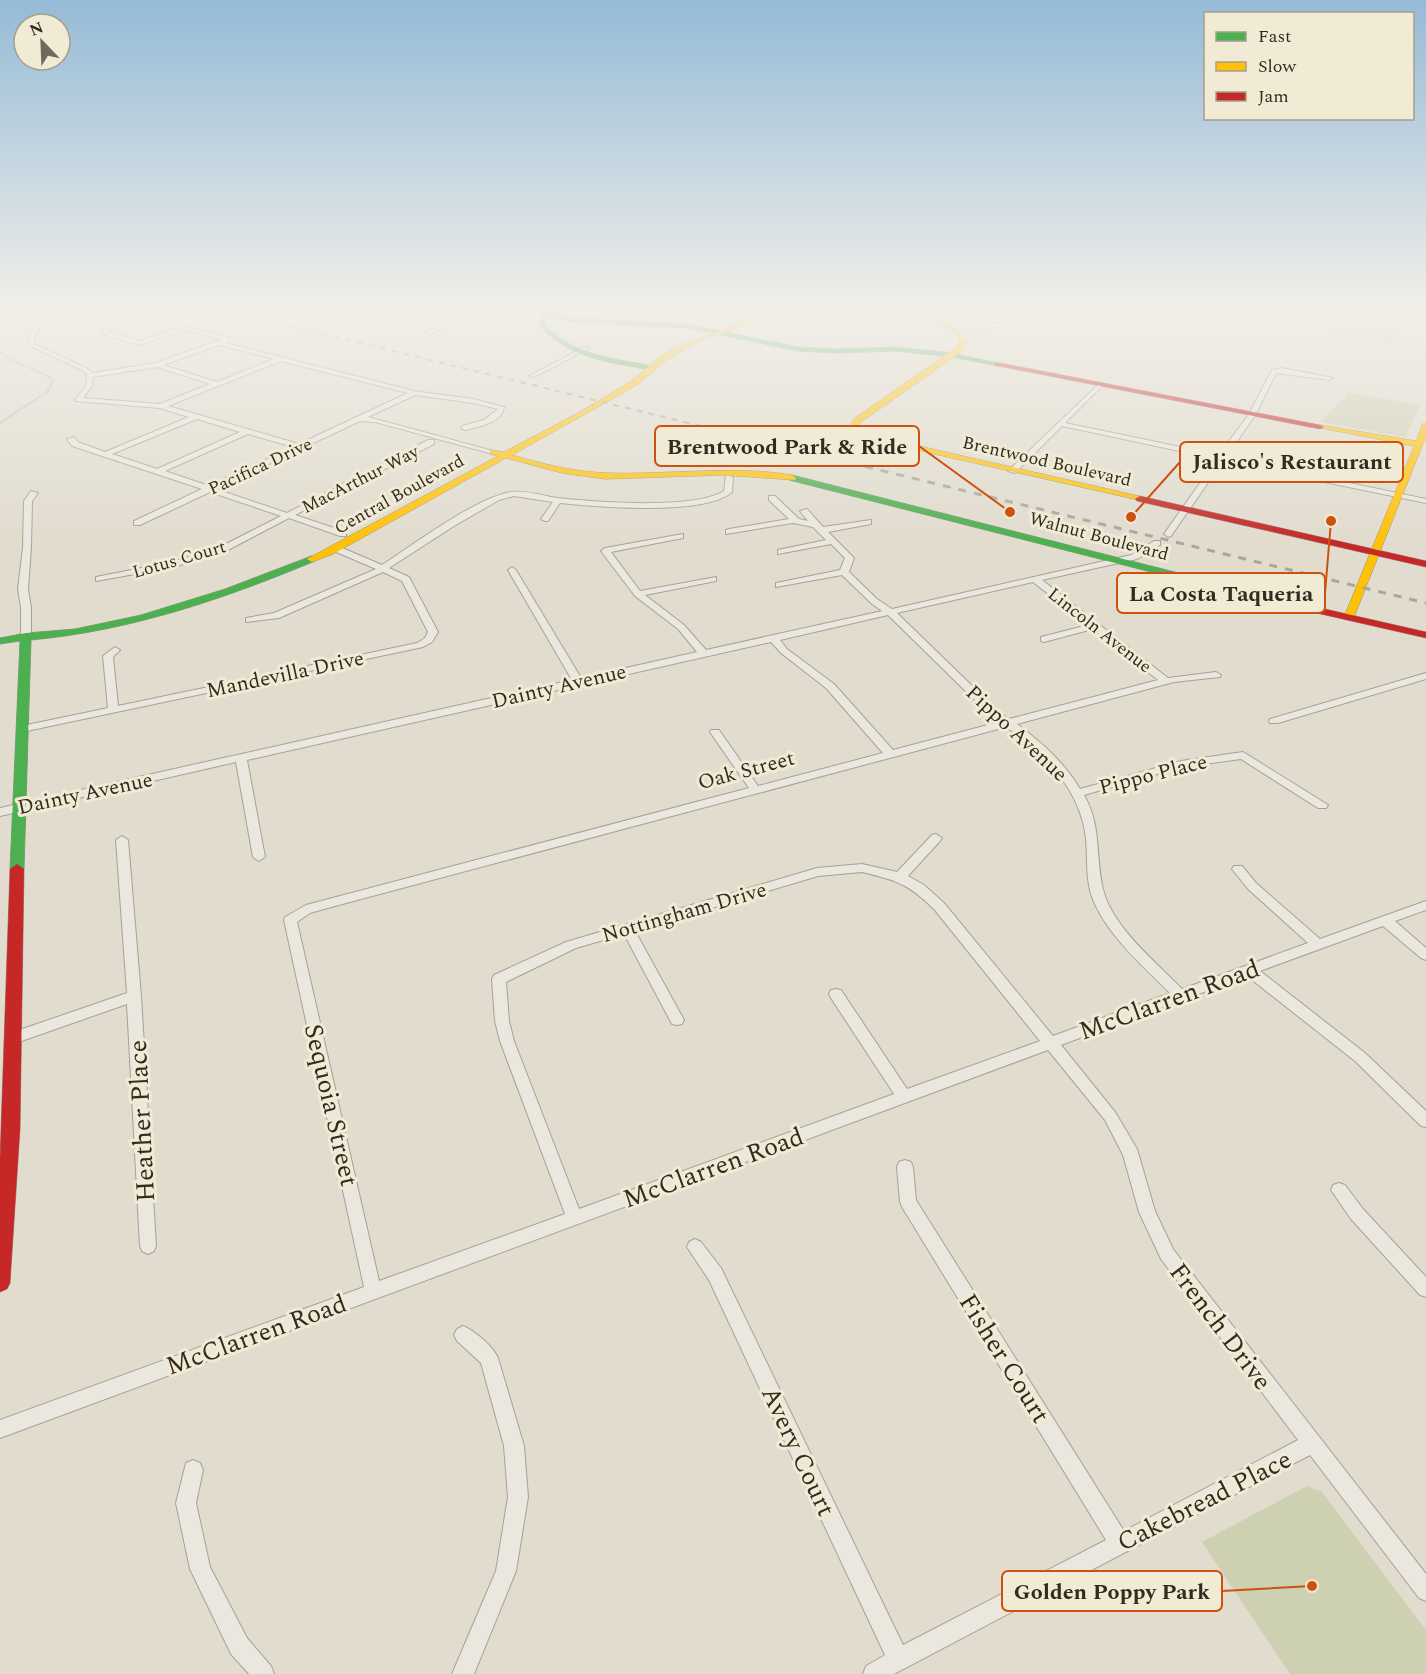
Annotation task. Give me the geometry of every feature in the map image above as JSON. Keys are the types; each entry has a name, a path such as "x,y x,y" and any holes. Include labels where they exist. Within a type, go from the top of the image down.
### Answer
{"street":[{"path":"89,386 78,400 162,406 300,447"},
{"path":"162,406 212,386"},
{"path":"387,386 502,408 500,413 478,425 465,428"},
{"name":"Central Boulevard","path":"26,636 48,637 157,613 283,573 336,549 615,386"},
{"name":"Brentwood Boulevard","path":"907,386 858,420 855,423 858,431 876,440 1185,511 1260,525 1426,569"},
{"path":"1012,471 1099,386"},
{"path":"1112,386 1422,445"},
{"path":"1130,386 1252,412"},
{"path":"1168,534 1252,412 1266,386"},
{"path":"1141,392 1167,393"},
{"name":"Pacifica Drive","path":"137,523 414,393"},
{"path":"106,454 197,416"},
{"name":"Walnut Boulevard","path":"359,419 375,420 582,481 633,482 764,474"},
{"name":"Walnut Boulevard","path":"359,419 365,424 432,442 572,472 604,476 742,471 820,483 1118,560 1426,635"},
{"path":"1061,424 1426,501"},
{"path":"1349,617 1398,495 1422,445 1426,426"},
{"path":"157,472 248,431"},
{"path":"71,439 75,444 344,534"},
{"name":"MacArthur Way","path":"288,516 432,442"},
{"name":"Central Boulevard","path":"0,641 26,636 49,627 176,599 234,581 286,561 344,534 494,456"},
{"path":"249,620 276,616 384,568 499,496 514,494 556,502 637,506 704,501 728,492 729,477"},
{"path":"0,1283 11,1129 18,807 26,636 23,589 28,501 34,493"},
{"path":"772,498 795,520 819,528 868,522"},
{"path":"545,519 556,502"},
{"path":"779,585 844,572 850,558 804,511"},
{"name":"Lotus Court","path":"99,579 156,568 212,553 288,516"},
{"path":"729,532 795,520"},
{"path":"680,536 605,550 638,594 681,627 703,653"},
{"path":"782,552 833,542"},
{"name":"Dainty Avenue","path":"0,812 1134,557 1157,543"},
{"name":"Mandevilla Drive","path":"22,729 420,645 429,640 433,632 406,579 336,549"},
{"name":"Brentwood Boulevard","path":"1373,554 1426,564"},
{"path":"512,570 578,681"},
{"name":"Pippo Avenue","path":"844,572 874,601 889,611 997,716 1007,722 1061,770 1078,793 1087,813 1094,883 1104,909 1125,937 1180,994"},
{"path":"638,594 713,579"},
{"name":"Lincoln Avenue","path":"1034,579 1166,681"},
{"path":"1044,639 1095,626"},
{"path":"773,637 784,651 830,686 889,753"},
{"path":"112,710 108,657 115,650"},
{"name":"Oak Street","path":"290,920 306,910 889,753 1166,681 1216,675"},
{"path":"1275,721 1426,676"},
{"path":"716,732 755,789"},
{"name":"Pippo Place","path":"1078,793 1181,764 1243,755 1322,806"},
{"path":"242,758 259,856"},
{"path":"900,877 936,838"},
{"name":"Heather Place","path":"122,840 134,996 148,1246"},
{"name":"Nottingham Drive","path":"574,1217 507,1041 502,1021 499,980 572,945 817,872 862,868 900,877 920,888 939,906 1050,1042"},
{"path":"1238,869 1252,886 1318,945"},
{"name":"McClarren Road","path":"0,1429 1426,905"},
{"name":"Sequoia Street","path":"290,920 373,1291"},
{"path":"1385,920 1426,954"},
{"path":"628,929 677,1020"},
{"path":"1250,970 1360,1057 1426,1121"},
{"path":"836,994 904,1097"},
{"path":"14,1038 134,996"},
{"name":"French Drive","path":"1050,1042 1110,1116 1131,1154 1147,1212 1167,1254 1426,1591"},
{"name":"Fisher Court","path":"905,1167 908,1202 1120,1543"},
{"path":"1339,1190 1357,1214 1426,1290"},
{"name":"Avery Court","path":"695,1247 715,1274 898,1659"},
{"path":"463,1335 489,1358 514,1446 518,1497 506,1571 463,1674"},
{"name":"Cakebread Place","path":"874,1674 898,1659 1311,1444"},
{"path":"193,1470 186,1503 200,1569 239,1646 262,1674"}],"green space":[{"path":"1347,392 1420,405 1405,437 1320,422 1345,398"},
{"path":"1307,1486 1322,1492 1426,1630 1426,1674 1290,1674 1202,1542"}],"waterway":[{"path":"0,423 47,392 50,386"}],"railway":[{"path":"537,386 840,460"},
{"path":"834,459 1426,603"}],"traffic: fast":[{"path":"792,478 1281,602"},
{"path":"0,641 75,632 173,610 312,559"},
{"path":"17,869 26,636"}],"traffic: slow":[{"path":"312,559 330,552 629,386"},
{"path":"907,386 858,420 855,423 858,431 868,437 1140,499"},
{"path":"1349,617 1426,426"},
{"path":"1320,427 1418,444"},
{"path":"493,452 548,467 591,475 745,472 792,478"}],"traffic: jam":[{"path":"1111,386 1320,427"},
{"path":"1140,499 1426,564"},
{"path":"1281,602 1426,635"},
{"path":"0,1283 11,1129 17,869"}],"place":[{"name":"Brentwood Park & Ride","path":"1010,512"},
{"name":"Jalisco's Restaurant","path":"1131,517"},
{"name":"La Costa Taqueria","path":"1331,521"},
{"name":"Golden Poppy Park","path":"1312,1586"}]}
